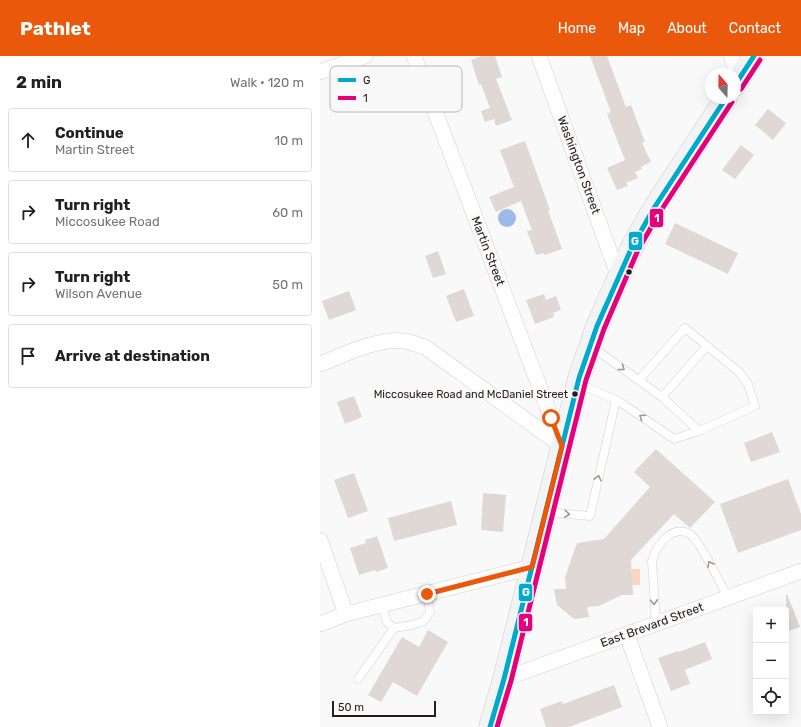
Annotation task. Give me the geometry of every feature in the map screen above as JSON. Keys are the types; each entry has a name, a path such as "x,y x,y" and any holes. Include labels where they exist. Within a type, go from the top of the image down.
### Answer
{"street":[{"path":"337,66 365,56"},
{"name":"Martin Street","path":"414,56 418,66"},
{"name":"Washington Street","path":"539,56 618,275"},
{"path":"731,56 734,68"},
{"path":"741,75 754,56"},
{"path":"320,72 330,68"},
{"path":"490,727 504,679 578,383 597,326 618,275 632,247 654,208 722,104"},
{"name":"Martin Street","path":"435,112 562,446"},
{"path":"320,364 375,344 389,341 403,341 416,344 424,347 562,446"},
{"path":"320,540 346,614"},
{"path":"320,624 346,614 532,567"},
{"name":"East Brevard Street","path":"504,679 801,571"},
{"path":"627,634 660,727"}],"lane":[{"path":"578,383 616,400 674,439 699,431 755,406 748,384 739,372 685,328 639,380"},
{"path":"590,345 662,397 699,431"},
{"path":"662,397 707,346"},
{"path":"545,512 590,516 616,400"},
{"path":"656,624 652,561 655,552 664,539 672,533 681,531 690,534 698,542 728,598"},
{"path":"358,679 394,628 424,621 430,612 427,594"},
{"path":"382,605 387,622 394,628"}],"shaded area":[{"path":"632,569 640,569 640,585 632,585"}],"water":[{"path":"507,209 513,212 516,218 513,224 507,227 501,224 498,218 501,212"}],"building":[{"path":"482,56 495,56 502,77 496,79 512,120 496,126 494,119 485,122 481,111 490,108 481,84 479,85 471,60"},
{"path":"590,56 607,56 626,107 631,105 645,142 642,143 651,162 635,172 638,178 626,183 628,186 617,190 607,168 625,160 607,114 611,112"},
{"path":"768,109 786,123 773,140 755,125"},
{"path":"525,141 550,210 548,210 562,249 545,255 544,253 536,255 527,231 532,230 521,201 496,212 489,197 514,187 500,150"},
{"path":"741,145 754,155 735,179 722,170"},
{"path":"675,223 738,253 728,274 665,244"},
{"path":"438,251 446,274 433,278 425,256"},
{"path":"464,289 474,316 456,322 446,296"},
{"path":"349,291 356,310 329,320 322,301"},
{"path":"544,294 546,300 556,296 561,310 553,313 554,317 535,324 526,300"},
{"path":"354,396 362,417 345,424 337,402"},
{"path":"772,432 780,452 751,462 744,443"},
{"path":"656,449 715,502 690,528 674,514 631,560 633,595 622,595 599,606 587,607 589,617 574,619 557,605 554,589 566,589 565,577 577,543 604,539 650,487 634,472"},
{"path":"354,473 368,511 348,518 334,480"},
{"path":"788,479 801,514 801,530 738,553 720,504"},
{"path":"483,493 506,495 503,532 481,530"},
{"path":"451,501 457,525 394,541 388,518"},
{"path":"377,536 388,568 359,575 350,548 366,543 365,540"},
{"path":"787,594 800,627 789,631 789,607 786,607"},
{"path":"428,630 448,642 417,696 393,682 381,702 368,695 402,637 419,647"},
{"path":"705,642 712,659 685,670 690,684 671,691 658,658"},
{"path":"614,685 622,707 569,727 546,727 540,709 562,701 563,704"}],"transit line":[{"name":"G","path":"741,76 754,56"},
{"name":"1","path":"741,89 760,60"},
{"name":"G","path":"490,727 504,679 579,378 597,326 632,247 654,208 722,104"},
{"name":"1","path":"497,727 511,681 586,380 604,329 638,250 660,212 731,104"}],"place":[{"name":"Miccosukee Road and McDaniel Street","path":"575,394"}],"route":[{"path":"427,594 532,567 562,446 551,418"}]}
